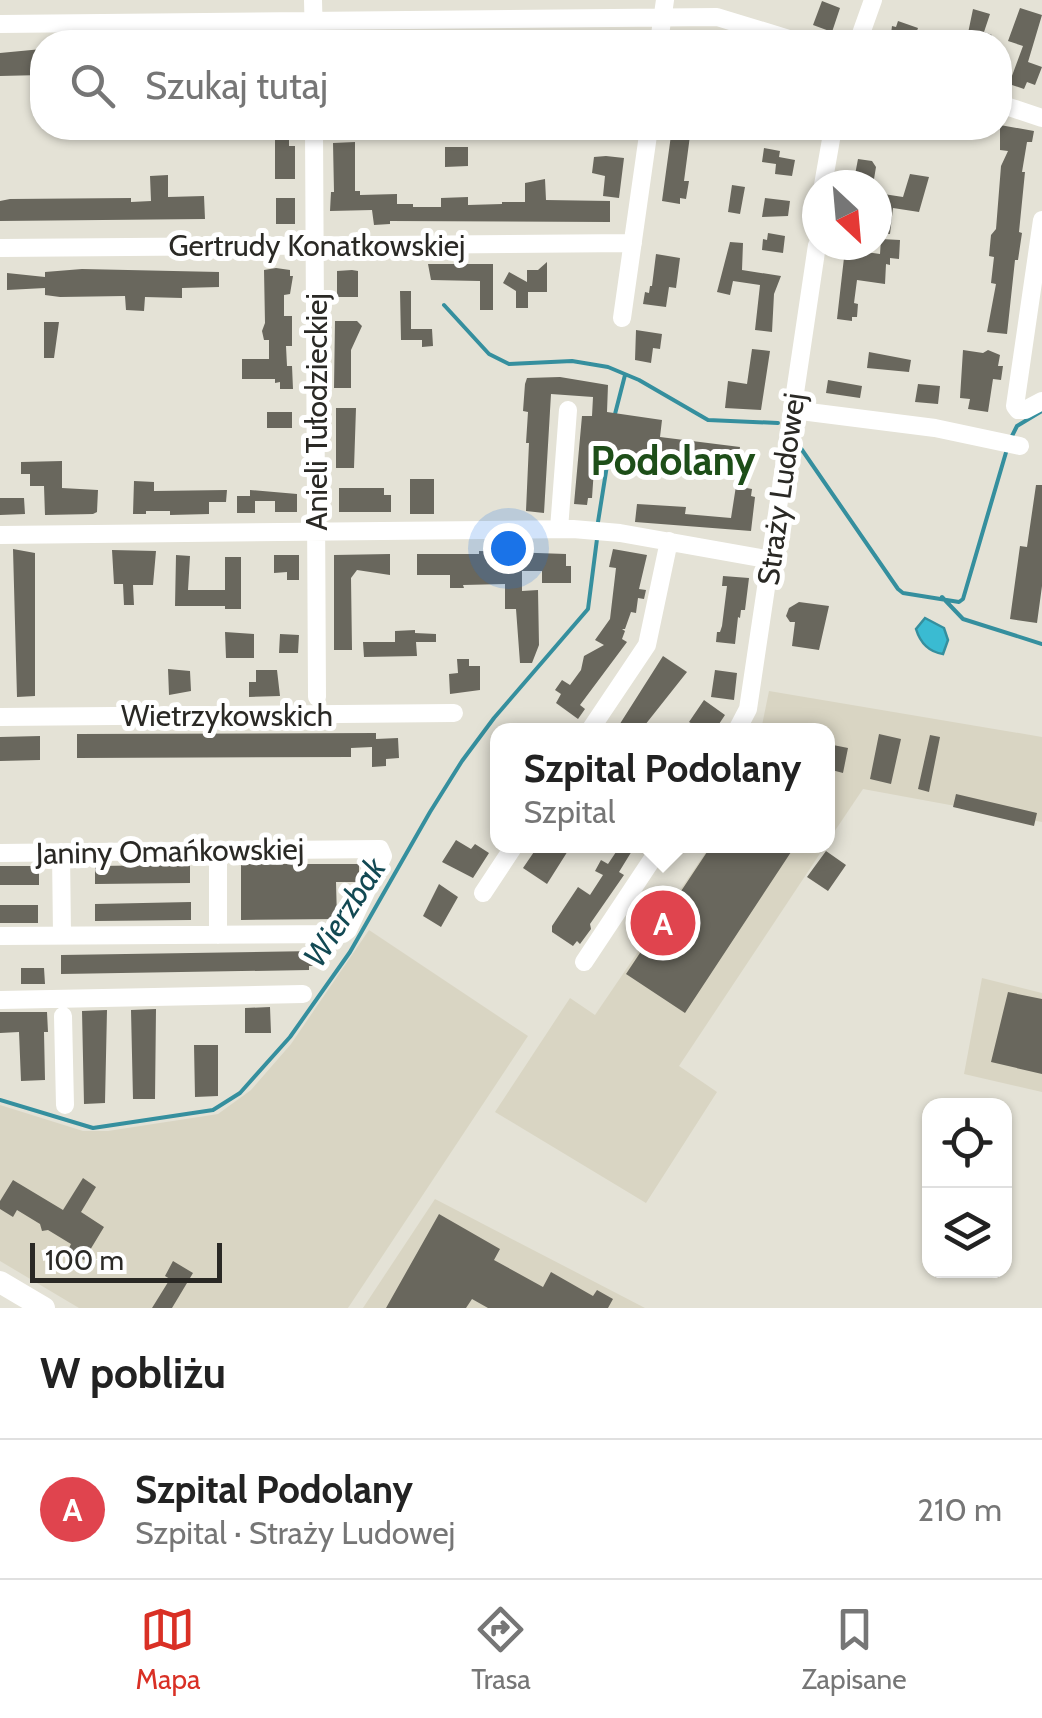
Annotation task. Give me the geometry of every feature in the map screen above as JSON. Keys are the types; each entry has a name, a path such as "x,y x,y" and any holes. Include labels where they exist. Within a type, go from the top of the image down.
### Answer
{"main road":[{"path":"0,1282 44,1308"}],"street":[{"path":"313,0 314,30"},
{"path":"862,30 873,0"},
{"path":"0,24 314,21 441,10 665,8 731,19 764,30"},
{"path":"1012,108 1042,118"},
{"name":"Anieli Tułodzieckiej","path":"314,140 317,697"},
{"path":"622,318 648,140"},
{"path":"826,170 830,140"},
{"path":"1042,220 1015,406 1025,410 1042,400"},
{"name":"Gertrudy Konatkowskiej","path":"0,248 633,243"},
{"name":"Straży Ludowej","path":"741,723 748,709 772,560 815,260"},
{"path":"559,529 568,410"},
{"path":"793,410 934,428 1014,444"},
{"path":"0,535 559,529 620,533 772,560"},
{"path":"595,723 650,637 669,541"},
{"name":"Wietrzykowskich","path":"0,717 454,714"},
{"name":"Janiny Omańkowskiej","path":"0,852 380,849 384,856 343,934 0,936"},
{"path":"61,852 62,935"},
{"path":"218,852 218,935"},
{"path":"482,893 509,853"},
{"path":"584,962 656,853"},
{"path":"0,1000 303,994"},
{"path":"63,1016 65,1105"}],"shaded area":[{"path":"769,691 1042,737 1042,822 863,789 835,831 835,723 762,723"},
{"path":"705,853 820,853 679,1066 717,1092 646,1203 495,1112 570,998 595,1015"},
{"path":"369,930 528,1036 348,1308 79,1308 0,1261 0,1105 83,1131 108,1131 218,1114 251,1090 291,1044"},
{"path":"982,978 1042,993 1042,1092 964,1074"},
{"path":"435,1199 645,1308 363,1308"}],"water":[{"path":"925,618 944,628 948,640 943,654 929,649 918,634 916,629"}],"building":[{"path":"822,1 840,8 833,30 813,25"},
{"path":"1020,8 1042,15 1028,62 1042,67 1035,85 1027,82 1024,89 1012,85 1023,46 1012,42"},
{"path":"973,9 990,14 985,30 969,30"},
{"path":"898,21 918,28 892,30 892,26 896,27"},
{"path":"30,50 30,75 0,76 0,53"},
{"path":"1012,127 1034,131 1032,142 1027,142 1022,172 1022,233 1007,334 987,332 996,284 991,283 991,235 996,229 1001,166 1008,151 1000,150 1000,140 1012,140"},
{"path":"275,140 289,140 289,146 295,146 295,179 275,179"},
{"path":"670,140 689,140 684,181 689,181 686,199 680,198 680,204 662,201"},
{"path":"355,142 355,191 360,191 360,195 397,194 397,204 413,207 441,207 441,198 468,197 468,205 502,204 525,202 525,183 545,179 546,200 610,201 610,222 390,221 374,225 372,210 330,211 334,192 333,143"},
{"path":"445,147 468,147 468,166 445,167"},
{"path":"764,148 795,160 792,176 775,174 776,164 762,162"},
{"path":"594,157 624,158 619,198 603,196 605,176 592,173"},
{"path":"858,159 872,161 876,167 876,170 856,170"},
{"path":"910,174 929,177 919,212 893,208 892,217 892,195 903,197"},
{"path":"168,175 168,197 204,196 205,219 0,221 0,201 10,199 151,201 150,176"},
{"path":"732,185 745,187 740,214 728,212"},
{"path":"276,198 295,198 295,224 276,224"},
{"path":"765,198 790,201 788,216 762,217"},
{"path":"768,233 785,236 783,253 762,250"},
{"path":"892,240 900,240 899,259 892,258"},
{"path":"730,242 743,243 742,270 781,276 774,294 772,332 755,330 760,285 733,281 730,295 717,292"},
{"path":"656,254 680,258 676,288 669,287 666,307 643,304 645,292 649,293 652,286"},
{"path":"844,260 890,260 890,265 886,264 885,284 857,280 857,317 852,317 852,321 837,319"},
{"path":"547,262 547,292 528,292 528,308 516,308 516,291 503,283 509,272 527,282 527,270 538,270"},
{"path":"428,264 493,264 493,310 480,310 480,281 431,280"},
{"path":"264,270 290,270 293,276 290,294 284,295 284,316 292,316 292,346 286,346 293,389 280,389 280,382 275,383 275,379 242,379 242,359 269,359 269,340 264,340 262,331"},
{"path":"337,271 358,271 358,297 337,297"},
{"path":"45,272 219,272 219,287 182,288 182,298 145,297 144,311 126,310 125,296 60,297 45,295 45,288 7,290 7,273 45,277"},
{"path":"400,291 411,291 411,329 432,329 433,346 422,347 422,340 401,340"},
{"path":"335,321 357,321 362,326 351,350 351,388 334,388"},
{"path":"44,322 59,322 54,358 44,358"},
{"path":"636,330 662,334 660,349 653,348 651,363 635,360"},
{"path":"752,349 770,351 761,410 725,408 728,381 747,384"},
{"path":"963,350 988,350 1000,355 1001,380 993,379 988,412 968,409 970,399 960,398"},
{"path":"869,352 911,360 909,372 867,368"},
{"path":"560,377 608,385 607,412 662,420 660,437 740,447 737,466 656,456 656,463 595,454 592,498 588,498 587,505 574,504 582,416 592,416 593,397 551,394 544,513 526,511 529,443 528,412 523,411 525,384 527,378"},
{"path":"828,380 862,386 860,398 826,393"},
{"path":"918,384 940,386 938,404 915,402"},
{"path":"336,408 356,408 354,468 336,468"},
{"path":"267,412 292,412 292,428 267,428"},
{"path":"62,461 62,488 98,490 97,512 45,515 44,486 30,486 30,474 21,474 21,462"},
{"path":"410,479 434,479 434,514 410,514"},
{"path":"134,481 154,482 154,491 227,490 226,502 209,502 209,514 133,514"},
{"path":"1036,485 1042,485 1042,586 1037,623 1010,619 1020,546 1027,547"},
{"path":"736,486 752,489 751,496 755,497 751,531 635,522 637,504 686,507 685,514 731,518"},
{"path":"339,488 384,488 384,495 391,495 391,512 339,512"},
{"path":"250,490 297,494 297,512 275,512 275,501 255,501 255,513 237,513 237,496 250,496"},
{"path":"0,498 24,498 25,514 0,515"},
{"path":"13,549 35,553 35,696 17,697"},
{"path":"613,549 647,555 639,589 646,590 644,599 638,598 636,613 631,612 622,629 622,639 627,642 580,705 585,709 578,719 556,703 561,694 555,690 562,680 570,685 581,670 584,656 604,645 595,640 610,619 616,568 609,567"},
{"path":"112,550 156,551 153,585 133,585 134,605 124,605 123,584 114,584"},
{"path":"390,554 390,575 357,570 351,578 352,650 334,650 334,555"},
{"path":"417,554 566,554 571,583 542,583 542,571 522,571 522,591 538,590 539,645 532,663 520,663 516,609 505,609 505,584 450,588 450,575 417,575"},
{"path":"176,555 190,556 188,590 225,590 225,557 241,557 241,609 175,606"},
{"path":"274,555 299,555 299,580 287,580 287,572 274,573"},
{"path":"723,576 749,578 735,644 716,642 727,586 722,586"},
{"path":"799,602 829,606 819,650 792,646 795,622 786,616 789,608"},
{"path":"395,631 436,634 436,642 416,642 417,656 364,657 363,642 395,642"},
{"path":"225,632 254,634 254,658 226,658"},
{"path":"280,634 299,635 298,653 279,653"},
{"path":"663,656 687,672 647,723 620,723"},
{"path":"457,659 469,659 469,666 480,666 480,690 450,694 449,674 458,673"},
{"path":"168,669 190,671 191,691 169,695"},
{"path":"256,670 277,670 280,696 249,697 249,682 256,682"},
{"path":"715,670 737,673 734,700 711,697"},
{"path":"704,700 725,715 720,723 689,722"},
{"path":"376,733 376,739 398,738 399,758 386,759 386,766 372,767 372,747 351,748 351,757 77,758 77,734"},
{"path":"879,734 901,739 891,784 870,779"},
{"path":"930,735 940,737 929,792 918,789"},
{"path":"40,736 40,760 0,761 0,737"},
{"path":"835,745 848,748 843,773 835,771"},
{"path":"956,794 1037,813 1034,826 953,807"},
{"path":"456,840 471,849 475,844 489,853 473,878 442,862"},
{"path":"533,853 567,853 547,884 523,868"},
{"path":"615,853 631,853 619,872 624,875 590,924 591,929 580,944 577,941 573,946 552,932 552,926 578,887 590,895 603,875 595,871 601,860 608,864"},
{"path":"706,853 790,853 685,1013 626,974"},
{"path":"825,853 846,865 828,891 807,877"},
{"path":"241,864 359,864 359,878 357,882 336,882 337,919 241,920"},
{"path":"190,865 190,883 95,884 95,866"},
{"path":"0,866 39,866 39,885 0,885"},
{"path":"439,884 458,897 441,927 423,916"},
{"path":"191,902 191,920 95,921 95,904"},
{"path":"0,905 38,905 38,923 0,923"},
{"path":"315,951 315,966 309,966 309,970 61,974 61,955"},
{"path":"21,968 44,968 45,984 21,984"},
{"path":"1008,992 1042,999 1042,1074 991,1062"},
{"path":"270,1007 271,1033 245,1033 245,1008"},
{"path":"156,1009 155,1099 133,1099 131,1010"},
{"path":"107,1010 105,1103 84,1104 82,1011"},
{"path":"0,1012 47,1012 45,1080 21,1081 19,1032 0,1033"},
{"path":"194,1045 218,1045 218,1096 195,1097"},
{"path":"83,1178 96,1187 81,1212 104,1227 84,1260 68,1250 71,1244 48,1230 42,1231 40,1224 17,1210 13,1217 0,1209 0,1201 13,1180 63,1210"},
{"path":"439,1214 500,1249 494,1260 543,1287 551,1272 593,1296 597,1290 613,1299 608,1308 488,1308 472,1299 466,1308 386,1308"},
{"path":"173,1261 193,1273 172,1308 152,1308 170,1279 165,1276"}],"waterway":[{"name":"Wierzbak","path":"444,305 489,354 509,364 572,361 608,367 639,380 708,420 778,423"},
{"name":"Wierzbak","path":"615,414 625,375"},
{"name":"Wierzbak","path":"1010,440 1017,426 1042,411"},
{"name":"Wierzbak","path":"800,447 898,589 959,602 1007,449"},
{"name":"Wierzbak","path":"598,522 609,453"},
{"name":"Wierzbak","path":"490,723 588,609 597,539"},
{"name":"Wierzbak","path":"942,597 963,619 1042,644"},
{"name":"Wierzbak","path":"0,1100 93,1128 213,1110 240,1093 290,1037 350,952 430,812 490,723"}],"place":[{"name":"Szpital Podolany","path":"663,923"}],"district":[{"name":"Podolany","path":"673,460"}]}
